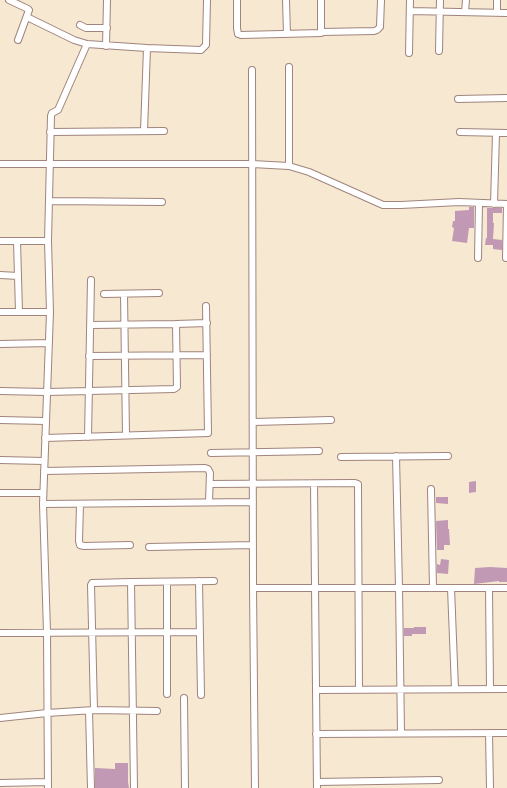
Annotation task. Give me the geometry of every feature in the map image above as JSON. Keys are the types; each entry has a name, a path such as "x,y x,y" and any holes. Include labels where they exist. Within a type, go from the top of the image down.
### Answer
{"street":[{"path":"9,0 28,9 29,11 18,40"},
{"path":"106,46 107,0"},
{"path":"27,17 74,40 87,44 201,50 206,46 207,0"},
{"path":"237,0 238,34 241,35 319,34 321,32 374,31 380,27 381,0"},
{"path":"286,0 287,34"},
{"path":"321,0 321,32"},
{"path":"409,52 410,0"},
{"path":"439,51 440,0"},
{"path":"465,12 466,0"},
{"path":"497,0 497,13"},
{"path":"410,11 507,13"},
{"path":"80,25 86,28 107,28"},
{"path":"0,784 48,785 47,632 43,493 50,312 48,241 50,132 51,114 58,110 87,44"},
{"path":"144,131 147,48"},
{"path":"289,67 289,166"},
{"path":"252,70 252,422 255,788"},
{"path":"458,99 507,98"},
{"path":"50,132 164,131"},
{"path":"460,132 507,133"},
{"path":"494,204 496,133"},
{"path":"0,164 252,164 289,166 309,172 383,205 401,206 458,202 507,204 506,258"},
{"path":"49,201 162,202"},
{"path":"478,258 479,203"},
{"path":"0,241 48,241"},
{"path":"17,241 19,312"},
{"path":"0,275 18,276"},
{"path":"88,437 91,280"},
{"path":"104,294 159,293"},
{"path":"124,294 126,435"},
{"path":"45,438 208,433 206,306"},
{"path":"0,312 50,312"},
{"path":"90,325 206,323"},
{"path":"0,391 47,392 174,389 177,387 176,324"},
{"path":"0,344 49,343"},
{"path":"90,356 207,355"},
{"path":"0,420 46,421"},
{"path":"252,422 331,420"},
{"path":"211,453 319,451"},
{"path":"396,456 401,733"},
{"path":"341,457 448,456"},
{"path":"0,460 44,461"},
{"path":"44,471 205,468 208,469 210,473 209,502"},
{"path":"210,484 358,484 360,690"},
{"path":"314,484 317,785 439,780"},
{"path":"431,489 433,588"},
{"path":"0,493 43,493"},
{"path":"43,504 253,502"},
{"path":"80,504 80,545 130,545"},
{"path":"149,547 253,545"},
{"path":"199,581 201,695"},
{"path":"91,788 91,585 95,583 214,581"},
{"path":"131,582 134,788"},
{"path":"167,582 167,694"},
{"path":"253,588 507,588"},
{"path":"452,588 455,689"},
{"path":"489,588 490,689"},
{"path":"0,633 200,632"},
{"path":"316,690 507,689"},
{"path":"184,698 184,788"},
{"path":"0,718 91,710 157,712"},
{"path":"489,733 490,788"},
{"path":"316,734 507,733"}],"building":[{"path":"469,207 474,207 474,228 469,228 467,243 452,241 454,228 452,227 453,221 455,221 455,211 469,210"},
{"path":"487,208 502,208 502,213 493,213 493,239 502,240 502,250 493,249 493,245 485,245 487,238"},
{"path":"476,481 476,492 469,493 469,482"},
{"path":"436,497 448,497 448,504 436,503"},
{"path":"448,520 450,545 444,545 444,550 437,550 436,521"},
{"path":"441,559 449,560 448,574 437,573 437,564 440,565"},
{"path":"475,568 507,568 507,582 499,581 474,584"},
{"path":"426,627 426,634 412,634 412,636 404,636 404,628"},
{"path":"115,763 128,763 129,788 95,788 95,768 115,769"}]}
